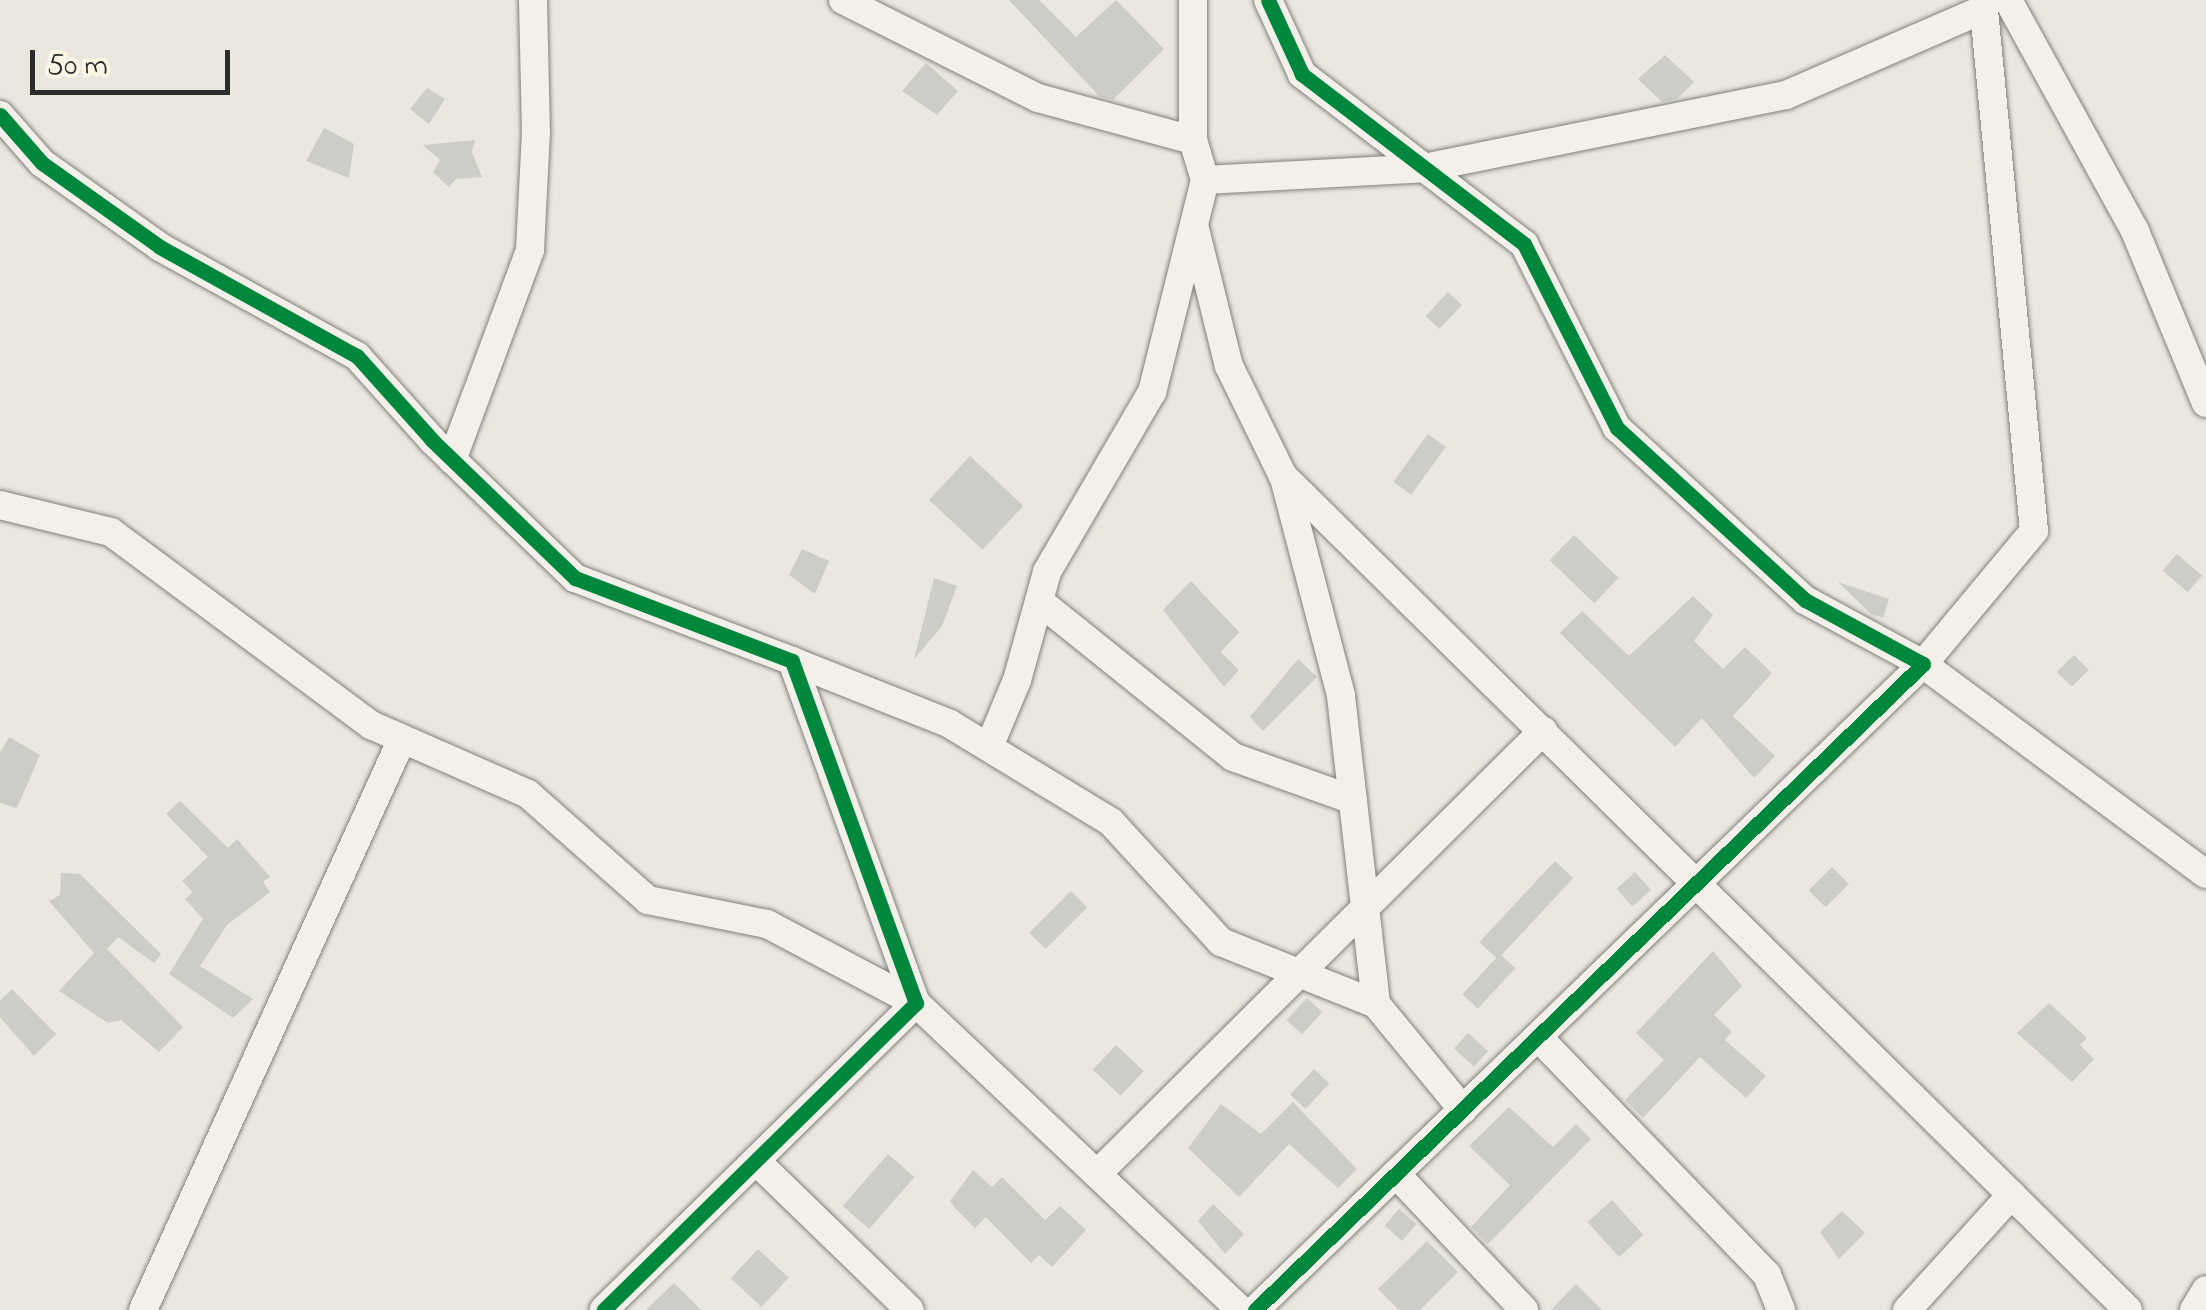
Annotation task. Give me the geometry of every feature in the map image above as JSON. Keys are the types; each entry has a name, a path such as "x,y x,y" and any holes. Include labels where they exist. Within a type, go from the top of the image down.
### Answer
{"street":[{"path":"452,460 530,250 536,133 533,0"},
{"path":"844,0 1038,98 1193,140"},
{"path":"989,748 1018,680 1047,572 1152,392 1205,180 1193,140 1193,0"},
{"path":"1268,0 1302,74 1524,244 1617,428 1805,600 1922,664 2206,874"},
{"path":"1205,180 1424,168 1786,95 1992,3"},
{"path":"1992,3 2135,232 2206,403"},
{"path":"1254,1310 1700,883 1922,664 2034,531 1992,3"},
{"path":"0,115 42,163 160,247 357,356 452,460 575,578 950,724 1111,822 1220,942 1376,1004 1463,1110"},
{"path":"1194,225 1229,366 1283,476 1342,696 1376,1004"},
{"path":"1283,476 1700,883 2128,1310"},
{"path":"0,505 111,532 371,725 528,794 648,900 766,924 916,1004 1241,1310"},
{"path":"1039,601 1233,757 1353,800"},
{"path":"792,662 916,1004"},
{"path":"1097,1174 1543,730"},
{"path":"143,1310 402,739"},
{"path":"615,1307 916,1004"},
{"path":"1539,1038 1767,1275 1781,1310"},
{"path":"756,1161 910,1310"},
{"path":"1396,1174 1524,1310"},
{"path":"1907,1310 2012,1194"},
{"path":"2194,1310 2206,1290"}],"building":[{"path":"1009,0 1039,0 1076,37 1116,0 1164,49 1113,100 1100,97"},
{"path":"1665,55 1694,82 1677,99 1662,102 1638,79"},
{"path":"926,63 958,91 937,115 902,91"},
{"path":"427,88 445,99 429,124 410,109"},
{"path":"324,128 354,144 349,178 306,161"},
{"path":"475,140 472,152 482,177 456,179 449,187 433,172 440,160 423,145"},
{"path":"1448,292 1462,305 1439,329 1425,316"},
{"path":"1428,434 1446,447 1411,495 1393,482"},
{"path":"970,456 1023,506 982,550 929,500"},
{"path":"1574,535 1619,578 1594,603 1550,560"},
{"path":"802,549 829,561 815,594 789,575"},
{"path":"2177,554 2202,576 2187,592 2163,571"},
{"path":"934,578 957,586 942,626 914,659"},
{"path":"1191,581 1239,632 1221,652 1239,670 1224,687 1163,610"},
{"path":"1838,582 1889,599 1883,618 1871,614"},
{"path":"1693,596 1713,615 1694,641 1723,669 1745,647 1772,673 1733,716 1775,756 1754,778 1702,718 1675,747 1560,633 1582,611 1629,656"},
{"path":"2074,655 2089,670 2072,687 2057,672"},
{"path":"1298,659 1317,677 1263,731 1250,717"},
{"path":"9,737 40,755 17,808 0,803 0,753"},
{"path":"180,801 228,848 237,839 270,877 263,882 270,892 227,925 200,966 253,999 233,1018 169,974 203,919 185,899 193,892 182,881 208,857 166,814"},
{"path":"1555,861 1573,878 1498,959 1479,942"},
{"path":"1832,867 1849,884 1826,907 1809,890"},
{"path":"1635,872 1651,890 1632,907 1616,889"},
{"path":"61,873 80,874 161,954 154,963 118,937 107,949 183,1027 159,1052 121,1020 108,1023 59,991 94,953 49,901 60,895"},
{"path":"1071,891 1087,907 1046,949 1029,933"},
{"path":"1713,951 1742,986 1714,1015 1732,1032 1725,1040 1766,1076 1746,1098 1700,1057 1643,1118 1625,1100 1664,1060 1636,1033"},
{"path":"1500,954 1515,968 1478,1009 1462,994"},
{"path":"12,989 56,1034 34,1056 0,1017 0,1001"},
{"path":"1307,998 1322,1012 1302,1034 1287,1020"},
{"path":"2049,1003 2087,1038 2080,1045 2094,1059 2072,1082 2017,1033"},
{"path":"1468,1033 1488,1051 1474,1067 1454,1049"},
{"path":"1116,1045 1144,1071 1121,1096 1093,1070"},
{"path":"1314,1069 1329,1083 1305,1109 1290,1095"},
{"path":"1293,1102 1357,1169 1338,1188 1289,1144 1239,1197 1188,1148 1221,1104 1261,1134"},
{"path":"1509,1107 1553,1147 1576,1124 1591,1139 1488,1244 1471,1227 1510,1185 1469,1146"},
{"path":"888,1154 914,1177 869,1229 843,1206"},
{"path":"973,1170 992,1187 1002,1177 1045,1220 1060,1206 1086,1230 1052,1267 1039,1255 1031,1263 986,1217 975,1228 950,1201"},
{"path":"1612,1200 1643,1235 1619,1257 1587,1222"},
{"path":"1213,1204 1244,1234 1225,1254 1198,1221"},
{"path":"1399,1209 1416,1224 1402,1241 1385,1226"},
{"path":"1842,1211 1865,1233 1839,1259 1820,1232"},
{"path":"1427,1241 1458,1272 1420,1310 1399,1310 1378,1289"},
{"path":"758,1249 789,1278 761,1307 731,1278"},
{"path":"674,1283 701,1310 646,1310"},
{"path":"1576,1284 1602,1310 1551,1310"}],"cycle path":[{"path":"1255,1310 1923,664 1805,600 1617,428 1524,244 1302,74 1268,0"},
{"path":"0,115 42,163 160,247 357,356 432,440 575,578 792,661 916,1003 604,1310"}]}
